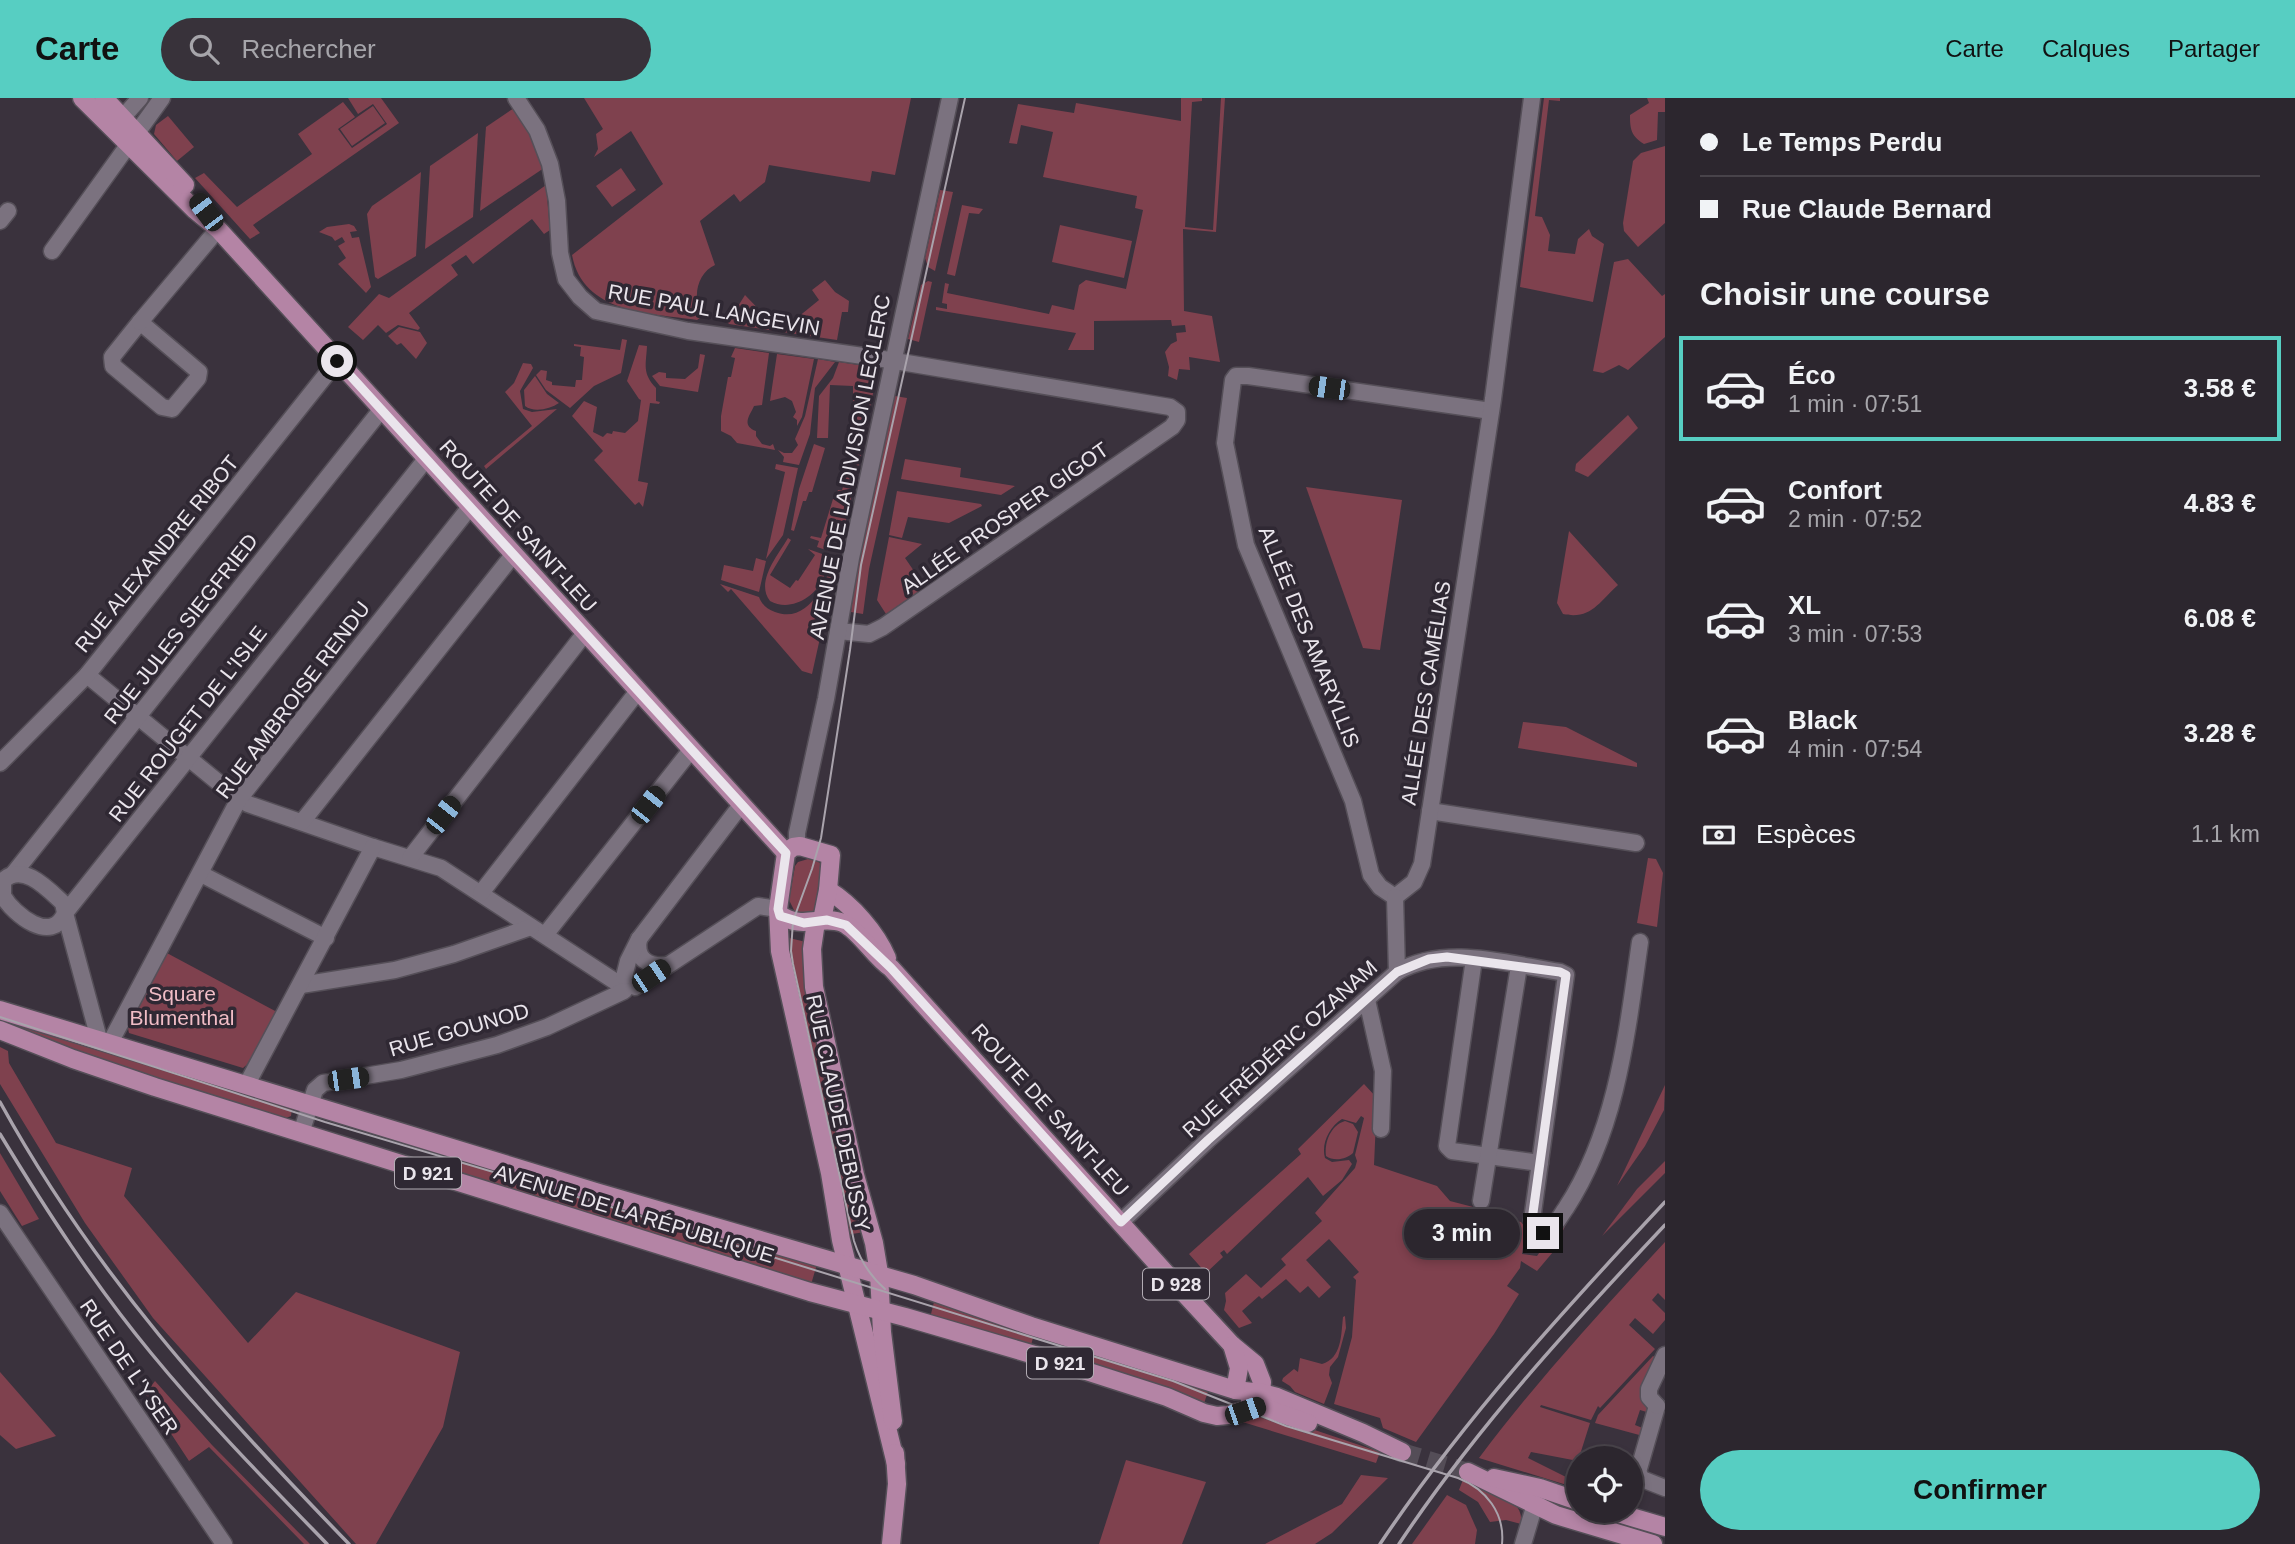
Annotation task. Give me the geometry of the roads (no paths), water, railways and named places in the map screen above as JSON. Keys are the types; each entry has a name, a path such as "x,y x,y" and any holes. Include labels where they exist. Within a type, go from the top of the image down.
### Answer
{"main road":[{"name":"ROUTE DE SAINT-LEU","path":"82,98 118,122 134,138 741,805 792,849"},
{"name":"ROUTE DE SAINT-LEU","path":"104,98 118,122"},
{"name":"RUE CLAUDE DEBUSSY","path":"792,849 831,855 828,890 812,949 814,988 855,1175 874,1243 896,1464 847,1265 830,1173 780,951 779,912 792,849"},
{"name":"ROUTE DE SAINT-LEU","path":"828,890 845,901 876,937 891,968"},
{"name":"D 928","path":"779,912 800,922 819,921"},
{"name":"ROUTE DE SAINT-LEU","path":"819,921 845,924 891,968 1232,1345 1259,1370 1261,1399"},
{"name":"AVENUE DE LA RÉPUBLIQUE","path":"0,1010 596,1192 923,1287 1042,1329 1235,1390 1261,1399 1298,1418 1324,1424 1281,1398 1261,1399 1228,1415 1203,1413 1167,1397 1080,1369 860,1313 74,1059 0,1030"},
{"path":"1232,1345 1239,1366 1235,1390"},
{"path":"891,1544 897,1484 896,1464"},
{"path":"1566,1497 1540,1488 1468,1472 1556,1516 1653,1544"},
{"path":"1643,1520 1665,1527"}],"street":[{"path":"118,122 140,98"},
{"name":"RUE PAUL LANGEVIN","path":"516,98 537,130 550,164 566,279 592,309 608,316 668,327 892,361 1175,410"},
{"name":"AVENUE DE LA DIVISION LECLERC","path":"792,849 838,631 850,558 950,98"},
{"name":"ALLÉE DES CAMÉLIAS","path":"1395,897 1411,885 1418,875 1430,811 1491,411 1532,98"},
{"path":"52,251 164,100"},
{"path":"140,322 199,372 198,378 172,409 162,407 113,366 112,357 140,322 218,229"},
{"name":"RUE ALEXANDRE RIBOT","path":"0,764 87,675 337,361"},
{"name":"ALLÉE DES AMARYLLIS","path":"1395,897 1383,890 1370,875 1356,807 1246,545 1225,443 1234,378 1238,375 1248,376 1491,411"},
{"name":"RUE JULES SIEGFRIED","path":"6,878 138,717 381,410"},
{"name":"ALLÉE PROSPER GIGOT","path":"838,631 873,633 890,623 1172,427 1177,420 1175,410"},
{"name":"RUE ROUGET DE L'ISLE","path":"65,913 426,459"},
{"name":"RUE AMBROISE RENDU","path":"104,1041 201,874 239,799 470,507"},
{"path":"302,822 513,555"},
{"path":"410,858 585,633"},
{"path":"87,675 239,799 252,806 373,848 441,868 625,985 628,961 639,939 741,805"},
{"path":"481,893 638,691"},
{"path":"301,985 405,968 538,931 691,750"},
{"path":"1430,811 1636,843"},
{"path":"247,1084 373,848"},
{"path":"201,874 326,938"},
{"path":"65,913 56,926 37,926 7,903 1,891 6,878 29,876 61,901 65,913 104,1041"},
{"path":"1395,897 1397,972"},
{"name":"RUE GOUNOD","path":"311,1103 316,1088 323,1083 401,1070 497,1045 547,1027 667,965 758,906 779,912"},
{"path":"639,939 638,950 642,959 650,965 667,965"},
{"path":"1474,959 1447,1143 1452,1150 1540,1163 1532,1223 1535,1232 1541,1234 1555,1223 1582,1184 1593,1160 1623,1057 1640,942"},
{"name":"RUE FRÉDÉRIC OZANAM","path":"1121,1222 1208,1140 1397,972 1429,959 1474,959 1564,973 1566,982 1540,1163"},
{"path":"1481,1201 1519,966"},
{"path":"1367,1000 1383,1071 1381,1129"},
{"path":"301,1133 311,1103"},
{"name":"RUE DE L'YSER","path":"0,1213 224,1544"},
{"path":"1665,1355 1649,1389 1649,1397 1661,1408 1638,1472 1642,1479 1665,1488"},
{"path":"1523,1544 1540,1488"}],"tunnel":[{"path":"1402,1452 1468,1472"}],"tram line":[{"path":"885,1289 866,1267 854,1241 793,964 793,921 821,838 861,565 965,98"},
{"path":"0,1017 325,1122 611,1207 1173,1381 1286,1426 1458,1478 1477,1489 1492,1504 1500,1522 1502,1544"}],"railway":[{"path":"0,1102 75,1224 159,1335 251,1440 349,1544"},
{"path":"0,1134 71,1246 130,1327 215,1427 327,1544"},
{"path":"1380,1544 1445,1454 1515,1367 1665,1202"},
{"path":"1399,1544 1460,1459 1525,1379 1665,1225"}],"park label":[{"name":"Square Blumenthal","path":"182,1006"}]}
